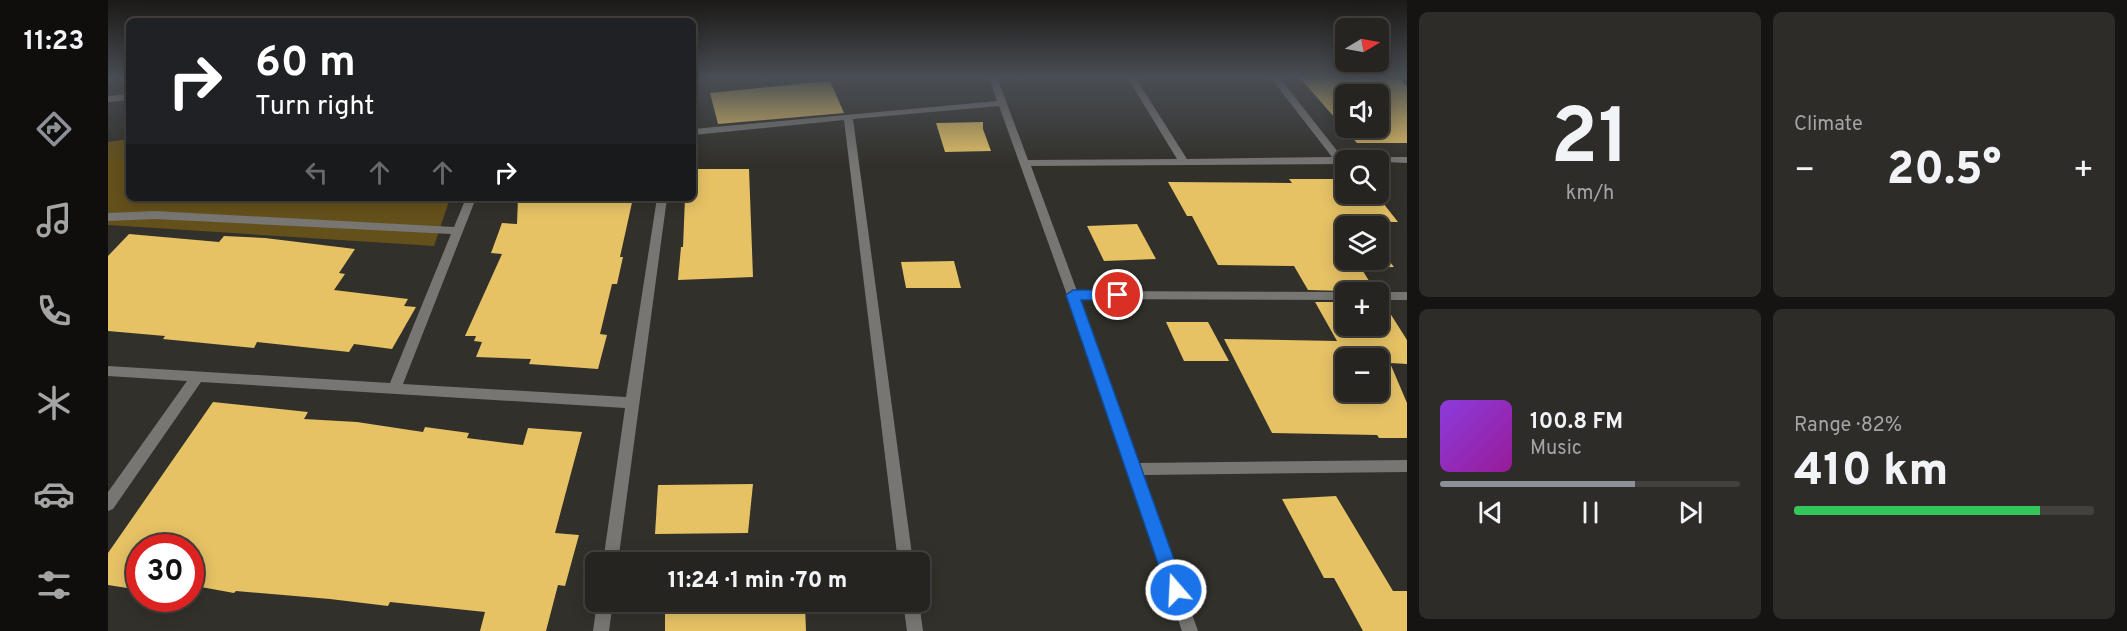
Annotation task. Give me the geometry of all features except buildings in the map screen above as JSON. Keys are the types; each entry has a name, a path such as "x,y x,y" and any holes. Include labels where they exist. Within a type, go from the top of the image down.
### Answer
{"street":[{"path":"696,132 965,106"},
{"path":"1004,106 1073,295 1190,631"},
{"path":"1149,106 1185,163"},
{"path":"1297,106 1335,155"},
{"path":"848,117 905,552"},
{"path":"1026,163 1335,160"},
{"path":"1389,160 1407,160"},
{"path":"394,389 470,201"},
{"path":"611,552 662,201"},
{"path":"108,217 167,216 458,231"},
{"path":"1073,295 1335,296"},
{"path":"1389,296 1407,296"},
{"path":"108,371 632,403"},
{"path":"108,504 198,376"},
{"path":"1133,469 1407,466"},
{"path":"601,631 604,612"},
{"path":"912,612 915,631"}],"shaded area":[{"path":"126,139 126,201 449,201 434,246 108,225 108,142"}],"route":[{"path":"1118,295 1073,295 1176,590"}]}
